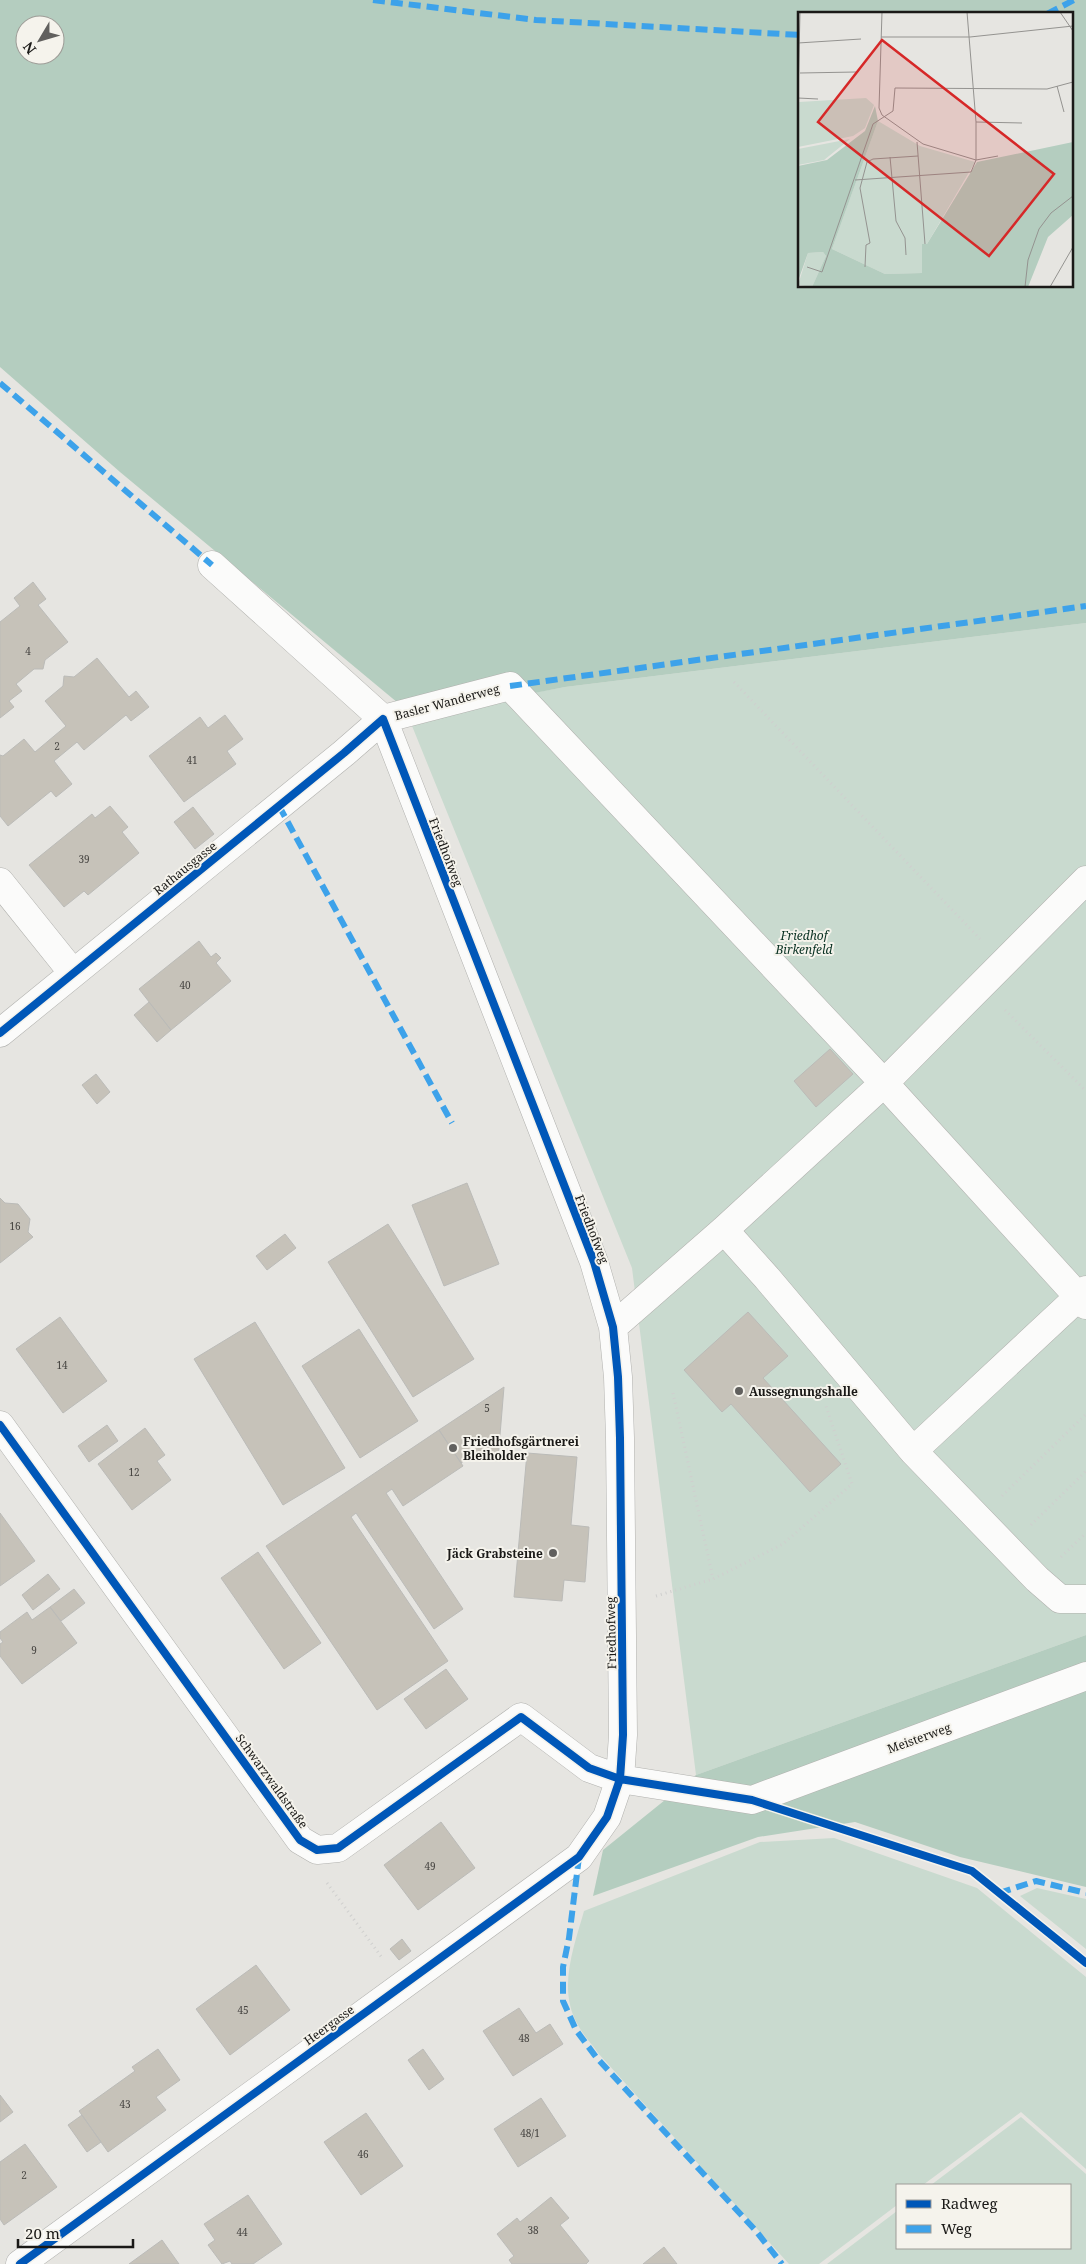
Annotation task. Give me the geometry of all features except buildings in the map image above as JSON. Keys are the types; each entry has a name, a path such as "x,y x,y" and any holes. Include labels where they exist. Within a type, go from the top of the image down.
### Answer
{"street":[{"path":"212,565 383,719"},
{"name":"Basler Wanderweg","path":"383,719 510,686 884,1083"},
{"name":"Rathausgasse","path":"0,1033 337,759 383,719"},
{"name":"Friedhofweg","path":"383,719 594,1262 613,1327 620,1438 623,1735 620,1779"},
{"path":"613,1327 724,1230 884,1083 1086,880"},
{"path":"0,882 73,973"},
{"path":"884,1083 1084,1298 913,1451"},
{"path":"724,1230 913,1451 1008,1547 1037,1580 1060,1599 1086,1599"},
{"name":"Schwarzwaldstraße","path":"0,1425 300,1840 317,1850"},
{"name":"Meisterweg","path":"620,1779 752,1800 1086,1676"},
{"path":"317,1850 338,1848 521,1717 589,1768 620,1779"},
{"name":"Heergasse","path":"20,2264 579,1857 607,1817 620,1779"}],"path":[{"path":"734,682 1003,963"},
{"path":"980,986 1086,1091"},
{"path":"673,1393 712,1579"},
{"path":"651,1598 712,1579 782,1544 852,1484 824,1399"},
{"path":"979,1519 1086,1414"},
{"path":"1008,1547 1086,1471"},
{"path":"317,1850 324,1880 376,1949"}],"green space":[{"path":"0,0 1086,0 1086,623 565,687 519,696 398,703 120,472 0,367"},
{"name":"Friedhof Birkenfeld","path":"1086,623 1086,1635 696,1775 632,1268 408,716 565,687"},
{"path":"1086,1635 1086,1887 960,1857 855,1822 758,1837 593,1896 603,1850 696,1775"},
{"path":"834,1838 977,1888 1086,1977 1086,2169 1021,2112 924,2184 896,2184 896,2206 819,2264 789,2264 598,2053 578,2025 572,2011 568,1983 572,1953 584,1911 760,1842"},
{"path":"1037,1888 1086,1899 1086,1949 1020,1896"},
{"path":"1021,2117 1086,2174 1086,2264 827,2264 896,2212 896,2249 1071,2249 1071,2184 932,2184"}],"marked path":[{"path":"373,0 536,20 798,35"},
{"path":"1051,12 1074,0"},
{"path":"0,383 212,565"},
{"path":"510,686 1086,606"},
{"path":"279,806 452,1123"},
{"path":"579,1857 569,1938 563,1967 563,2001 576,2030 596,2057 756,2231 782,2264"},
{"path":"999,1893 1036,1881 1086,1893"}],"cycle path":[{"path":"0,1033 344,753 383,719 594,1262 613,1327 618,1377 620,1438 623,1735 620,1779 607,1817 579,1857 20,2264"},
{"path":"0,1425 300,1840 317,1850 338,1848 521,1717 589,1768 620,1779 752,1800 972,1871 1086,1963"}],"place":[{"name":"Aussegnungshalle","path":"739,1391"},
{"name":"Friedhofsgärtnerei Bleiholder","path":"453,1448"},
{"name":"Jäck Grabsteine","path":"553,1553"}]}
